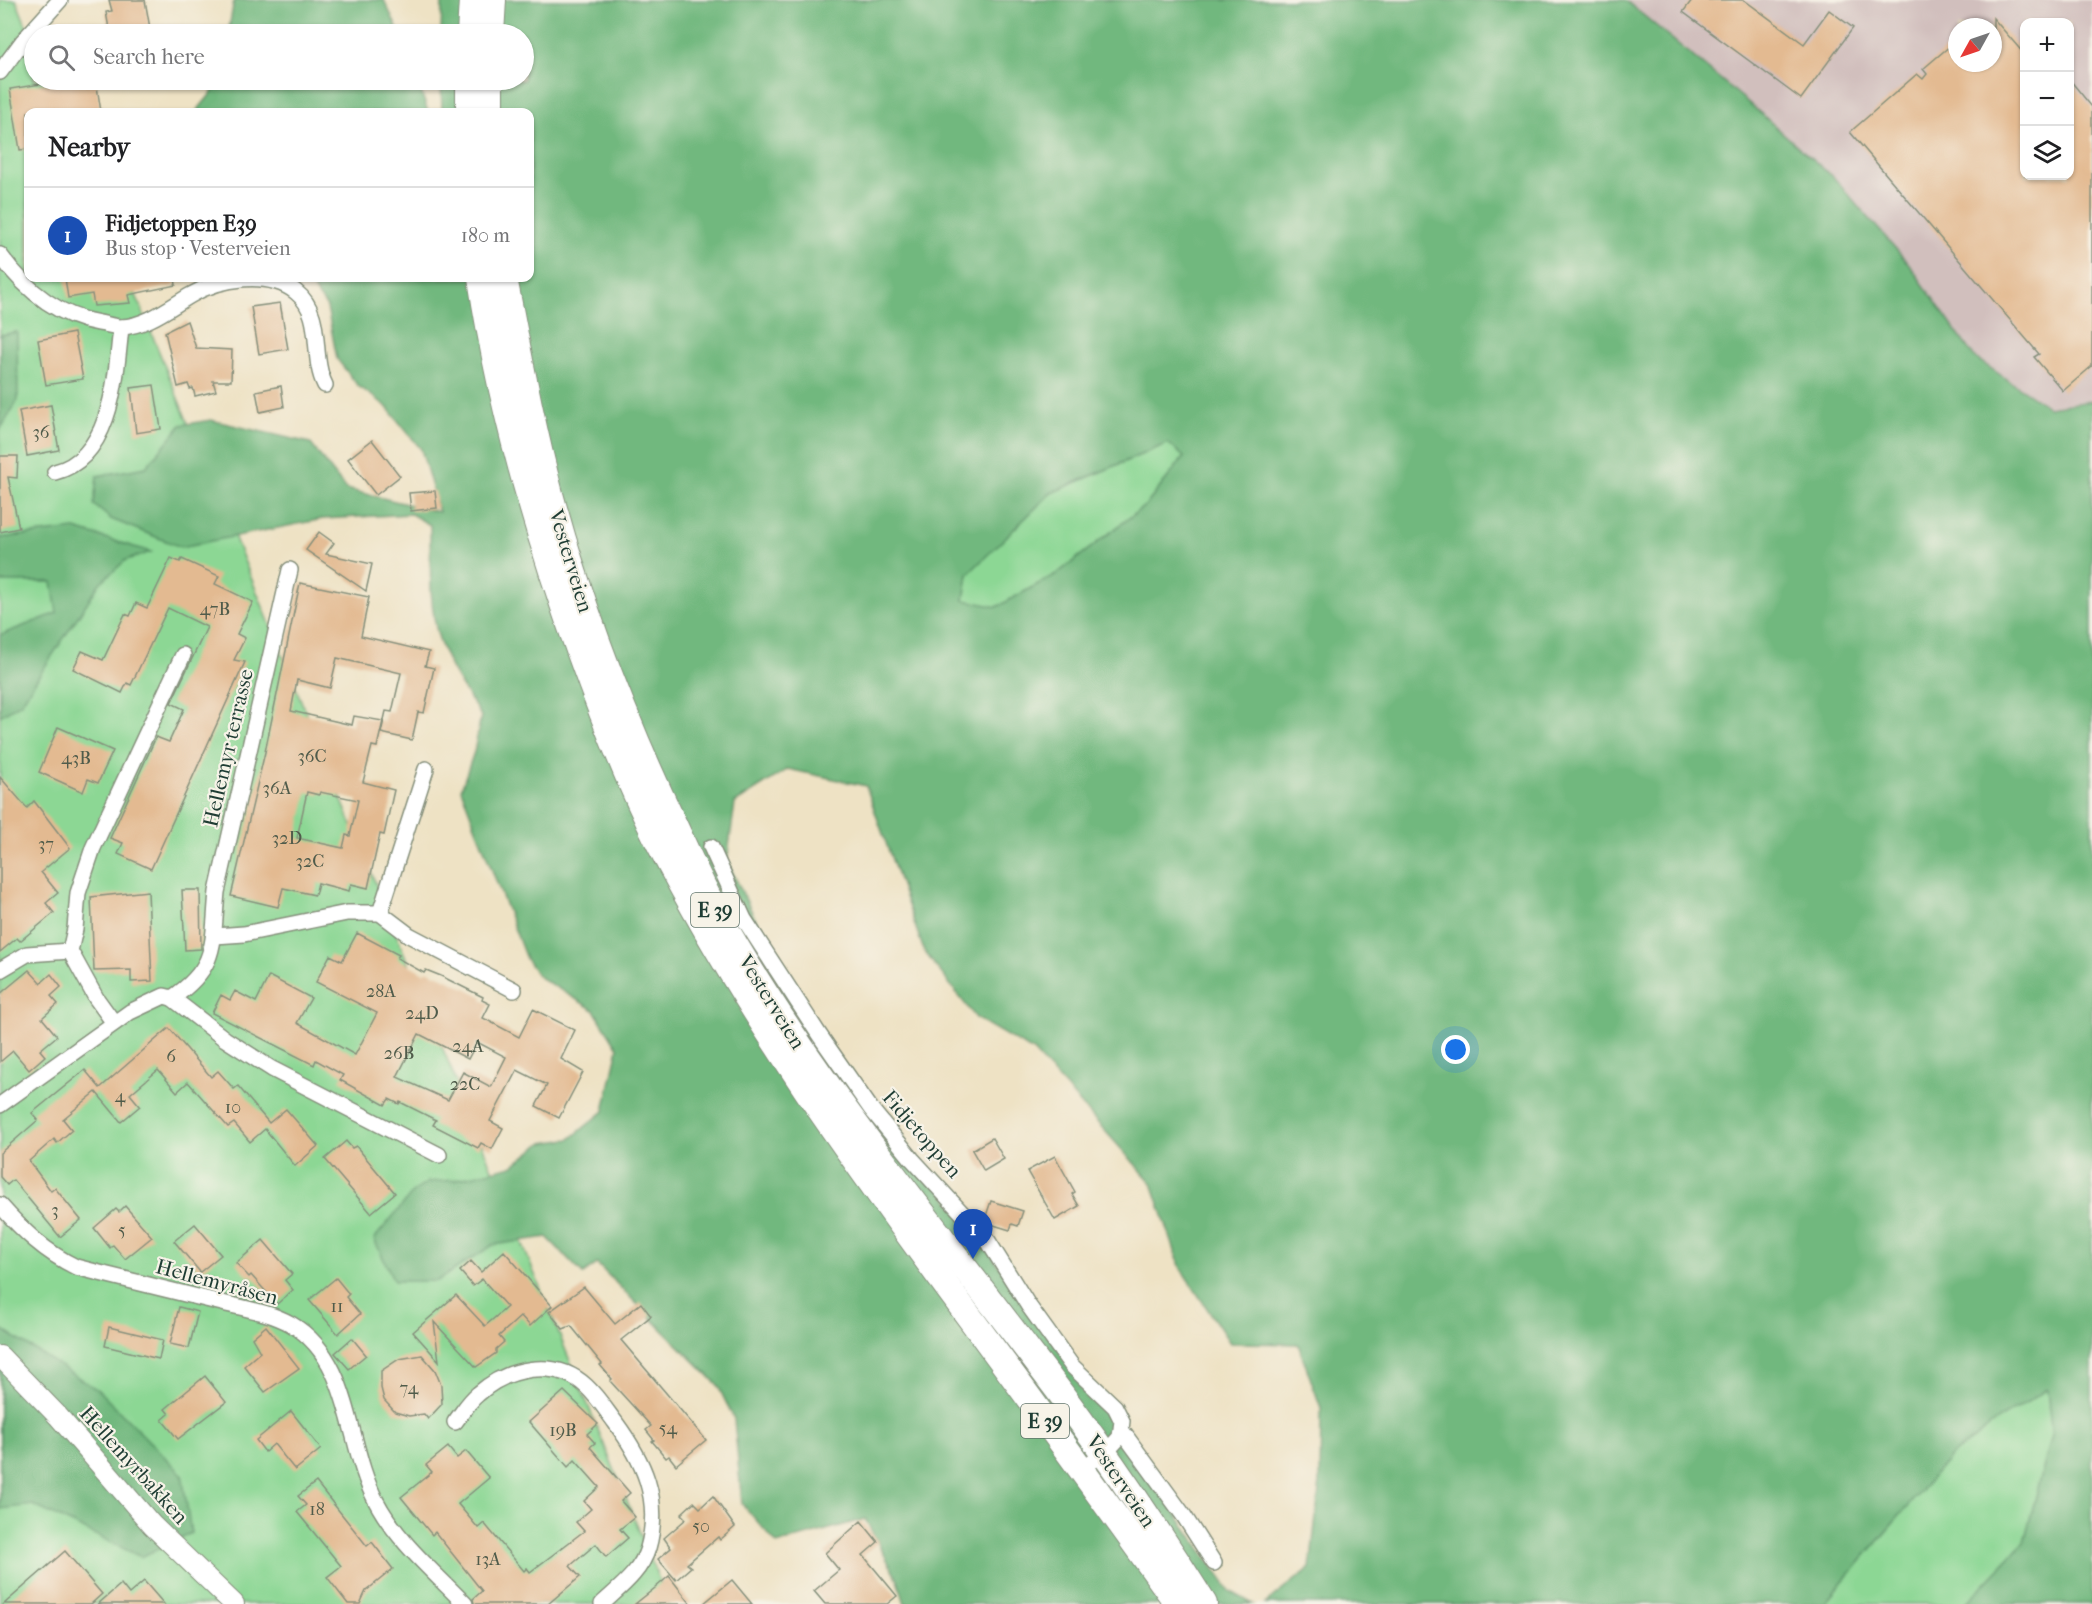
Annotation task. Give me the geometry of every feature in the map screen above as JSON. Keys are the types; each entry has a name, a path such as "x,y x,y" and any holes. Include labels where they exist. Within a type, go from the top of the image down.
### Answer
{"highway":[{"path":"471,24 472,0"},
{"path":"492,24 493,0"},
{"path":"469,90 469,108"},
{"path":"490,90 490,108"},
{"name":"Vesterveien","path":"482,282 501,383 526,484 557,589 620,758 658,842 763,1026 845,1146 1178,1604"},
{"name":"Vesterveien","path":"505,282 550,492 580,591 614,692 715,910 817,1072 1033,1356 1104,1454 1204,1604"}],"street":[{"path":"38,24 60,0"},
{"path":"0,72 24,40"},
{"path":"0,255 23,283 47,303 71,316 121,327 151,318 194,293 228,282"},
{"path":"276,282 297,292 310,309 315,329 318,372 325,386"},
{"path":"55,472 77,464 99,439 108,411 121,327"},
{"name":"Hellemyr terrasse","path":"0,1105 148,1001 164,996 172,998 187,988 204,969 215,936 217,892 290,570"},
{"path":"114,1023 96,998 70,951 75,929 78,893 93,848 183,656"},
{"path":"380,913 426,769"},
{"name":"Fidjetoppen","path":"711,847 744,919 839,1063 896,1141 988,1241 1048,1335 1072,1366 1115,1407 1122,1421 1122,1431 1184,1516 1214,1563"},
{"path":"215,936 244,934 347,913 380,913 409,935 513,990"},
{"path":"0,970 27,954 70,951"},
{"path":"172,998 225,1039 272,1069 440,1155"},
{"name":"Hellemyråsen","path":"0,1205 36,1243 54,1256 76,1267 253,1311 290,1323 303,1332 316,1346 332,1371 366,1479 384,1515 416,1553 465,1604"},
{"name":"Hellemyrbakken","path":"0,1356 58,1416 152,1525 234,1604"},
{"path":"455,1422 477,1394 496,1381 529,1368 541,1368 574,1377 596,1397 638,1455 649,1481 653,1502 652,1528 640,1564 602,1604"},
{"path":"1080,1470 1104,1454 1122,1431"}],"shaded area":[{"path":"1625,0 2092,0 2092,401 2048,407 1974,357 1909,264 1835,179 1750,104"}],"green space":[{"path":"0,0 16,0 26,24 24,90 52,90 60,108 24,108 24,282 131,282 669,1604 0,1604"},
{"path":"234,0 384,0 395,24 230,24"},
{"path":"442,0 1625,0 1750,104 1835,179 1909,264 1974,357 2048,407 2092,401 2092,1604 1965,1604 2024,1542 2052,1435 2047,1389 1999,1419 1950,1457 1824,1604 1265,1604 1310,1568 1320,1482 1321,1408 1298,1344 1230,1343 1181,1269 1152,1183 1033,1051 976,1018 924,951 866,786 788,769 735,803 727,861 778,966 839,1058 979,1239 1090,1390 1230,1591 1253,1604 905,1604 898,1580 865,1519 777,1544 742,1504 734,1419 717,1384 597,1264 583,1274 547,1237 493,1245 437,1281 394,1281 374,1239 413,1192 428,1182 454,1180 512,1166 542,1143 570,1139 604,1111 618,1048 594,1010 539,977 526,959 461,789 474,752 481,716 452,669 442,649 435,625 430,568 430,525 411,514 323,519 181,547 111,519 94,505 97,476 146,467 181,425 211,420 310,443 346,489 439,512 421,449 385,405 358,386 337,359 327,307 308,282 534,282 534,108 442,108 441,90 534,90 534,24 441,24","holes":["1168,443 1184,457 1147,504 1058,573 997,607 964,600 968,574 1051,493"]},
{"path":"214,90 420,90 427,108 199,108"},
{"path":"17,332 18,400 0,430 0,335"},
{"path":"1169,443 1184,457 1147,504 1058,573 997,607 964,601 968,573 1051,493"},
{"path":"75,529 151,552 126,560 100,583 21,703 0,716 0,635 57,613 52,582 0,582 0,538"},
{"path":"0,1328 98,1390 182,1474 191,1533 141,1557 33,1505 0,1509"},
{"path":"2047,1389 2052,1435 2024,1543 1965,1604 1824,1604 1950,1457 1999,1419"}],"building":[{"path":"109,0 145,0 149,24 108,24 106,12 112,11"},
{"path":"1692,0 1744,0 1804,44 1829,10 1853,28 1801,99 1683,12"},
{"path":"2002,28 2020,49 2020,180 2074,180 2074,85 2092,107 2092,366 2063,391 2034,357 2039,354 1850,132 1917,74 1923,79 1927,74 1923,69 1948,48 1948,72 2002,72"},
{"path":"24,87 24,90 98,90 100,108 24,108 24,150 20,150 10,89"},
{"path":"66,282 176,282 176,285 128,295 130,303 94,306 92,294 68,298"},
{"path":"280,303 288,349 259,354 251,307"},
{"path":"187,321 196,348 232,350 231,381 213,381 216,391 195,396 193,388 190,389 188,384 178,387 165,332"},
{"path":"74,333 83,379 46,385 38,340"},
{"path":"154,385 161,429 136,433 131,388"},
{"path":"281,386 284,407 260,412 256,391"},
{"path":"51,405 59,450 27,456 19,411"},
{"path":"372,440 400,476 376,495 348,459"},
{"path":"0,456 18,456 17,478 8,477 19,528 0,532"},
{"path":"435,491 437,508 411,511 409,493"},
{"path":"319,532 334,543 326,554 372,564 366,591 306,550"},
{"path":"171,558 180,562 182,559 219,576 215,584 253,602 237,634 245,638 234,660 245,662 151,869 118,854 123,843 110,838 156,737 169,742 184,709 171,703 207,627 168,608 131,685 127,683 122,693 73,669 82,651 103,660 125,614 130,616 136,603 147,608"},
{"path":"300,583 369,597 361,636 429,652 425,666 434,668 424,713 418,712 412,740 381,733 386,711 392,712 401,673 337,658 330,688 297,680 291,711 352,725 354,716 383,721 377,747 372,746 363,782 394,790 384,835 380,834 368,888 351,884 349,891 318,883 315,895 283,888 278,907 231,896 265,752","holes":["307,792 319,795 320,792 358,800 350,836 346,835 343,848 297,838"]},
{"path":"58,727 113,751 98,783 88,779 83,792 39,772"},
{"path":"0,777 27,808 34,801 70,848 41,872 58,893 46,903 54,913 20,941 17,938 0,952"},
{"path":"182,890 200,890 201,949 185,950"},
{"path":"148,891 152,981 131,982 131,970 94,971 91,897"},
{"path":"357,933 399,955 397,958 424,973 426,970 441,976 483,997 482,1000 490,1004 483,1018 519,1037 533,1009 575,1030 561,1059 583,1072 559,1118 536,1106 547,1085 517,1070 490,1121 503,1128 492,1149 481,1143 478,1148 433,1125 436,1120 400,1102 399,1104 389,1099 385,1105 340,1080 343,1075 316,1060 314,1065 212,1013 221,995 230,1000 235,991 256,1002 269,976 311,998 297,1023 355,1055 377,1013 316,982 330,955 342,961","holes":["419,1034 468,1059 477,1042 506,1057 491,1087 463,1072 448,1100 397,1077"]},
{"path":"29,970 41,983 51,974 61,987 51,996 58,1004 42,1018 57,1036 40,1050 45,1056 29,1070 13,1051 0,1062 0,994"},
{"path":"169,1028 211,1077 218,1071 234,1089 238,1086 269,1123 286,1109 318,1146 295,1166 265,1129 250,1142 234,1123 228,1127 188,1082 177,1092 158,1070 130,1094 140,1106 121,1122 96,1092 63,1119 72,1130 57,1143 54,1139 29,1161 51,1191 55,1188 81,1220 60,1237 13,1180 7,1185 0,1177 0,1153 38,1120 32,1113 85,1070 100,1088"},
{"path":"992,1138 1004,1159 984,1171 972,1150"},
{"path":"346,1141 352,1148 356,1146 395,1193 371,1213 325,1159"},
{"path":"1055,1156 1075,1192 1072,1194 1079,1206 1055,1220 1027,1171"},
{"path":"991,1201 1023,1211 1018,1226 1012,1224 1010,1230 984,1222"},
{"path":"125,1206 152,1237 125,1259 113,1245 110,1248 94,1228 116,1209 119,1212"},
{"path":"195,1224 221,1255 200,1272 174,1241"},
{"path":"263,1240 292,1274 285,1280 293,1290 277,1304 251,1275 249,1277 236,1263"},
{"path":"504,1251 552,1306 530,1326 521,1316 499,1336 504,1342 496,1349 496,1353 476,1367 434,1322 439,1361 413,1332 456,1295 485,1326 507,1307 482,1279 473,1286 460,1271 471,1261 481,1272"},
{"path":"336,1278 349,1294 346,1297 360,1314 338,1334 309,1300"},
{"path":"584,1287 615,1324 641,1303 651,1316 621,1340 706,1440 676,1465 669,1456 666,1458 652,1441 654,1440 646,1430 651,1426 610,1381 612,1379 600,1365 602,1364 571,1326 563,1329 549,1312"},
{"path":"179,1307 198,1312 189,1348 170,1344"},
{"path":"266,1326 299,1368 265,1392 244,1366 260,1352 252,1338"},
{"path":"109,1327 163,1340 159,1359 105,1346"},
{"path":"352,1338 366,1355 349,1369 335,1353"},
{"path":"422,1355 435,1370 441,1385 442,1404 428,1419 424,1414 409,1416 395,1412 384,1400 381,1388 381,1371 399,1359"},
{"path":"205,1376 226,1402 178,1439 162,1420 169,1414 165,1409"},
{"path":"564,1391 598,1424 587,1434 595,1443 590,1447 630,1493 621,1501 635,1517 620,1529 628,1538 606,1557 596,1544 570,1566 580,1577 548,1604 474,1604 473,1599 482,1591 435,1532 432,1535 401,1497 432,1472 426,1465 448,1447 457,1458 466,1451 489,1478 458,1504 478,1528 484,1523 524,1571 527,1568 530,1572 584,1531 576,1522 591,1509 584,1501 599,1487 575,1460 568,1467 529,1422"},
{"path":"291,1411 321,1449 295,1470 274,1444 265,1452 256,1440"},
{"path":"316,1482 367,1546 372,1542 393,1569 366,1591 360,1604 348,1604 327,1577 341,1566 297,1512 306,1505 298,1496"},
{"path":"713,1496 735,1527 720,1540 718,1537 687,1564 691,1567 676,1580 658,1559 671,1548 664,1538 686,1519 681,1514 694,1502 700,1508"},
{"path":"861,1521 878,1542 863,1555 897,1596 887,1604 825,1604 814,1591 839,1570 825,1553"},
{"path":"65,1551 102,1594 91,1604 4,1604"},
{"path":"669,1576 691,1604 635,1604 655,1588"},
{"path":"732,1580 752,1604 703,1604"},
{"path":"144,1581 164,1604 98,1604 121,1584 129,1594"}],"place":[{"name":"Fidjetoppen E39","path":"973,1259"}]}
